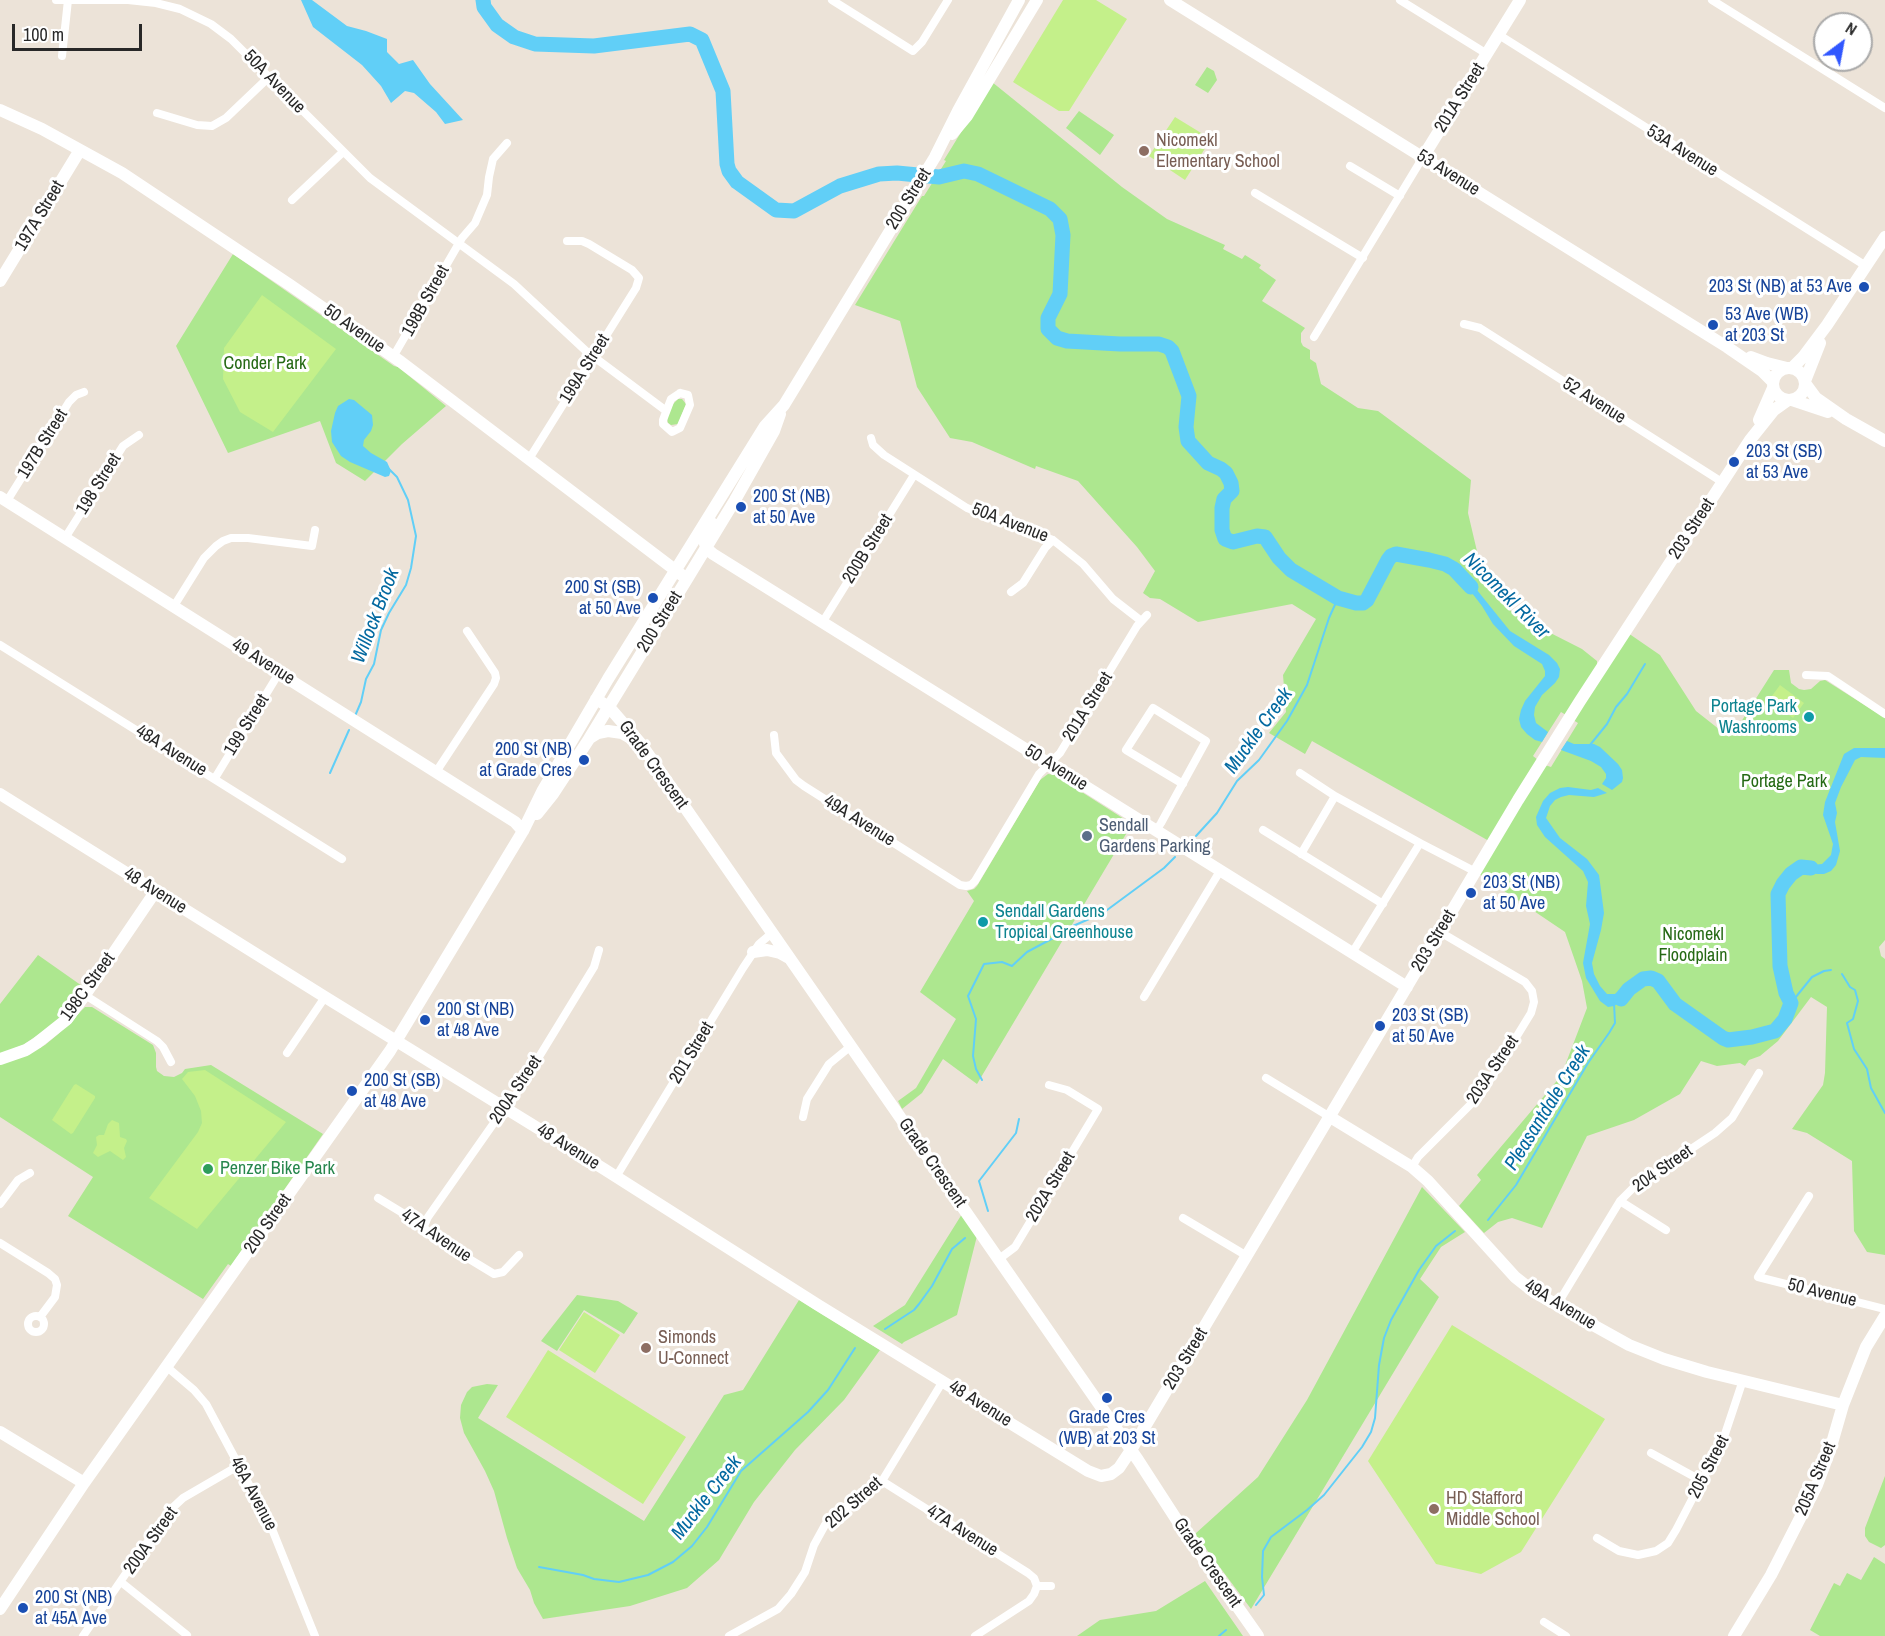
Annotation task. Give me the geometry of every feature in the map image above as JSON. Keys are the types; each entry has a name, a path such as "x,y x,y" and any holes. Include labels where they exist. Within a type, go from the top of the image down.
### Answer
{"street":[{"name":"50A Avenue","path":"56,0 141,1 180,9 222,31 370,178 514,285 593,357 665,410"},
{"path":"62,56 68,0"},
{"path":"832,0 913,51 922,42 948,0"},
{"name":"200 Street","path":"523,831 553,794 589,739 735,500 774,431 784,405 938,152 1019,0"},
{"name":"200 Street","path":"938,152 967,116 1037,0"},
{"name":"53 Avenue","path":"1170,0 1727,347 1762,371 1773,385"},
{"path":"1401,0 1487,54"},
{"name":"201A Street","path":"1314,337 1520,0"},
{"path":"1712,0 1885,108"},
{"name":"53A Avenue","path":"1499,35 1866,266"},
{"path":"157,113 197,125 212,126 226,118 269,77"},
{"name":"50 Avenue","path":"0,110 122,173 182,212 393,357 687,579"},
{"path":"459,244 475,223 487,195 493,159 507,143"},
{"name":"197A Street","path":"0,281 80,150"},
{"path":"292,200 343,152"},
{"path":"1350,166 1400,196"},
{"path":"1255,193 1363,258"},
{"path":"1846,419 1778,397 1773,385 1777,372 1789,368 1803,357 1885,237"},
{"name":"199A Street","path":"529,459 636,288 639,278 632,270 589,244 582,241 567,241"},
{"name":"198B Street","path":"393,357 459,244"},
{"name":"52 Avenue","path":"1464,324 1480,328 1722,482"},
{"path":"1790,400 1803,393 1827,325"},
{"name":"53 Avenue","path":"1727,347 1767,363 1789,368"},
{"path":"1789,368 1801,373 1816,398 1846,419 1885,441"},
{"name":"203 Street","path":"1750,440 1773,385"},
{"name":"197B Street","path":"3,499 69,402 76,395 84,392"},
{"name":"203 Street","path":"1131,1450 1541,762 1750,440 1774,410 1790,400"},
{"name":"200 Street","path":"0,1609 84,1483 387,1056 523,831 543,790 596,699 765,426 784,405"},
{"name":"198 Street","path":"65,538 123,446 139,435"},
{"name":"50A Avenue","path":"871,438 873,445 879,451 967,508 1053,540 1083,564 1113,599 1144,617"},
{"name":"200B Street","path":"822,623 914,474"},
{"path":"706,548 704,539 727,497 732,478"},
{"name":"49 Avenue","path":"3,499 436,772 514,822 523,831"},
{"path":"174,606 204,558 223,541 231,538 248,538 312,546 315,530"},
{"path":"1011,592 1023,583 1045,548 1053,540"},
{"name":"50 Avenue","path":"706,548 822,623 1407,987"},
{"name":"201A Street","path":"966,886 975,881 1039,774 1060,753 1144,617"},
{"path":"436,772 496,678 467,631"},
{"name":"48A Avenue","path":"0,645 342,859"},
{"name":"199 Street","path":"215,778 279,673"},
{"path":"1806,675 1826,675 1885,714"},
{"name":"Grade Crescent","path":"596,699 609,707 641,744 1258,1636"},
{"path":"1156,831 1183,784 1206,741 1153,708 1126,750 1183,784"},
{"path":"589,739 597,733 608,731 622,733 641,744"},
{"name":"49A Avenue","path":"774,735 777,753 796,780 960,885 966,886"},
{"path":"1300,773 1335,796 1476,872"},
{"name":"48 Avenue","path":"0,794 325,998 616,1176 746,1260 1095,1474 1101,1476 1119,1468 1131,1450"},
{"path":"1301,854 1335,796"},
{"path":"1263,830 1383,904"},
{"path":"1352,953 1420,843"},
{"path":"1144,998 1220,871"},
{"name":"198C Street","path":"0,1059 26,1050 48,1036 66,1020 155,891"},
{"name":"203A Street","path":"1412,1167 1418,1157 1482,1093 1531,1013 1534,1002 1532,991 1525,982 1440,932"},
{"name":"201 Street","path":"616,1176 753,952 772,933"},
{"name":"200A Street","path":"424,1226 428,1217 506,1108 594,967 599,950"},
{"path":"753,952 767,950 780,953 790,959"},
{"path":"85,995 157,1041 171,1062"},
{"path":"287,1053 325,998"},
{"path":"803,1116 807,1099 829,1064 851,1047"},
{"name":"204 Street","path":"1557,1305 1620,1201 1634,1187 1715,1133 1732,1118 1760,1073"},
{"name":"49A Avenue","path":"1266,1078 1412,1167 1428,1181 1515,1277 1533,1292 1653,1355 1690,1367 1843,1405"},
{"name":"202A Street","path":"999,1259 1016,1247 1098,1109 1066,1090 1049,1085"},
{"path":"0,1204 18,1180 30,1173"},
{"name":"50 Avenue","path":"1809,1196 1758,1277 1885,1309"},
{"name":"47A Avenue","path":"378,1198 424,1226 428,1234 494,1274 503,1272 519,1255"},
{"path":"1620,1201 1666,1230"},
{"path":"1183,1218 1247,1256"},
{"path":"0,1243 55,1279 57,1285 55,1297 40,1317"},
{"name":"205A Street","path":"1734,1636 1771,1575 1817,1485 1843,1405 1866,1347 1885,1316"},
{"name":"46A Avenue","path":"167,1367 194,1390 206,1404 270,1524 315,1636"},
{"name":"205 Street","path":"1597,1538 1628,1554 1645,1555 1662,1548 1672,1538 1727,1432 1743,1380"},
{"name":"202 Street","path":"729,1636 778,1609 791,1594 805,1572 814,1545 825,1525 841,1510 882,1481 943,1381"},
{"path":"0,1432 84,1483"},
{"path":"1651,1453 1702,1481"},
{"name":"200A Street","path":"83,1636 168,1512 183,1498 238,1466"},
{"name":"47A Avenue","path":"882,1481 1028,1573 1034,1578 1037,1586"},
{"path":"121,1582 187,1635"},
{"path":"975,1636 1029,1601 1037,1586 1051,1586"},
{"path":"1544,1622 1566,1636"}],"green space":[{"path":"1063,0 1096,0 1127,19 1069,111 1059,111 1013,82"},
{"path":"1207,67 1214,71 1217,80 1208,93 1195,85"},
{"path":"992,82 1122,187 1167,219 1225,245 1223,249 1242,259 1245,255 1261,265 1259,268 1276,280 1262,301 1305,328 1301,333 1301,342 1310,350 1310,359 1316,363 1321,384 1358,408 1378,411 1471,480 1468,513 1484,581 1498,600 1517,616 1582,649 1597,661 1597,667 1566,715 1561,712 1533,756 1538,760 1489,841 1312,741 1305,754 1269,733 1286,712 1283,675 1316,619 1292,604 1198,622 1160,599 1150,598 1143,593 1155,571 1137,547 1078,481 1036,466 1035,469 972,442 950,438 917,387 900,321 855,305 946,161 944,160"},
{"path":"1079,111 1114,135 1100,155 1066,128"},
{"path":"1175,117 1211,139 1185,180 1149,156"},
{"name":"Conder Park","path":"233,254 398,367 446,406 402,444 365,481 336,463 320,421 228,453 176,346"},
{"path":"262,295 336,349 273,432 240,412 223,379 224,348"},
{"path":"678,399 682,399 686,404 678,424 671,425 667,418 673,404"},
{"name":"Nicomekl Floodplain","path":"1628,633 1660,655 1696,711 1729,737 1774,670 1789,670 1791,683 1804,690 1811,689 1820,681 1825,680 1885,718 1885,940 1879,947 1881,956 1885,959 1885,1255 1867,1252 1854,1231 1852,1161 1807,1133 1792,1129 1823,1085 1825,1073 1827,1007 1811,997 1778,1041 1760,1056 1749,1060 1745,1066 1740,1063 1717,1066 1701,1061 1680,1094 1634,1120 1587,1136 1542,1228 1512,1218 1498,1222 1484,1233 1459,1206 1481,1180 1477,1175 1561,1076 1587,1008 1582,981 1565,932 1479,874 1545,765 1551,767 1578,723 1573,720"},
{"path":"1780,685 1804,703 1793,718 1769,700"},
{"path":"1048,774 1055,775 1132,824 977,1084 943,1059 922,1093 902,1109 898,1101 916,1088 956,1019 920,992 974,901 967,891 977,886 1040,780"},
{"path":"38,955 85,988 57,1022 23,1045 0,1054 0,1004"},
{"path":"85,1007 92,1007 153,1045 157,1071 164,1076 174,1077 185,1069 211,1065 323,1134 231,1266 228,1264 203,1299 68,1216 93,1177 0,1117 0,1064 45,1045"},
{"name":"Penzer Bike Park","path":"205,1070 286,1122 197,1229 149,1198 198,1132 202,1123 201,1111 195,1096 182,1079 188,1072"},
{"path":"76,1084 95,1098 71,1134 52,1120"},
{"path":"112,1120 119,1123 120,1137 127,1141 124,1148 126,1157 123,1160 110,1151 98,1157 93,1153 97,1145 96,1137 104,1135"},
{"path":"1422,1187 1465,1232 1441,1247 1420,1279 1439,1297 1251,1609 1195,1534 1258,1477 1307,1400"},
{"path":"962,1214 977,1236 957,1315 902,1344 873,1326 905,1305"},
{"path":"577,1295 618,1301 638,1313 624,1334 584,1310 557,1351 541,1341"},
{"path":"799,1300 880,1350 844,1400 795,1450 754,1502 719,1560 687,1588 630,1606 543,1619 517,1568 494,1491 464,1433 460,1418 461,1405 467,1392 472,1387 487,1384 498,1385 478,1418 644,1521 724,1395 743,1390"},
{"path":"584,1312 620,1335 595,1373 559,1350"},
{"path":"1452,1325 1605,1419 1521,1552 1481,1574 1436,1564 1368,1461"},
{"path":"548,1350 686,1437 643,1504 506,1417"},
{"path":"1885,1476 1885,1545 1881,1548 1869,1542 1865,1536 1865,1528"},
{"path":"1874,1557 1885,1564 1885,1636 1820,1636 1810,1630 1834,1583 1840,1586 1847,1573 1861,1580"},
{"path":"1205,1581 1243,1636 1077,1636 1100,1620 1156,1611"}],"water":[{"path":"301,0 312,0 347,26 387,39 387,52 399,64 413,60 430,84 463,120 445,124 436,112 414,93 405,91 391,103 381,86 362,65 313,27"},
{"path":"349,399 354,400 372,415 373,425 363,446 387,462 391,471 389,476 385,477 350,462 341,456 332,442 331,431 335,413 338,406"},
{"path":"1460,569 1510,631 1549,655 1560,669 1559,677 1542,695 1535,707 1536,723 1548,732 1542,742 1527,734 1521,727 1519,719 1525,701 1545,676 1542,664 1514,646 1493,624 1458,575"},
{"path":"1567,741 1574,744 1594,744 1600,747 1622,770 1622,782 1612,790 1602,784 1606,774 1601,767 1561,750"},
{"path":"1854,748 1885,748 1885,758 1861,757 1855,760 1841,787 1835,803 1837,813 1835,822 1840,851 1836,865 1824,874 1803,869 1796,872 1789,868 1801,862 1812,865 1822,864 1831,855 1833,844 1823,815 1825,802 1844,754"},
{"path":"1568,787 1591,790 1598,788 1607,793 1594,797 1569,795 1561,797 1550,806 1546,818 1560,838 1587,859 1599,875 1604,913 1592,963 1594,974 1607,994 1615,994 1623,988 1634,985 1637,991 1614,1006 1608,1007 1600,1001 1586,978 1583,963 1590,924 1586,906 1588,882 1583,871 1545,837 1537,825 1536,817 1543,801 1550,793"}],"waterway":[{"name":"Nicomekl River","path":"483,0 484,7 497,25 514,37 535,44 594,46 690,34 702,40 723,91 729,171 737,182 776,210 794,211 840,186 879,174 897,173 939,177 964,171 978,174 1050,209 1060,219 1063,235 1060,294 1048,318 1048,329 1057,338 1067,341 1159,344 1172,351 1189,396 1186,427 1188,441 1208,463 1226,473 1231,483 1232,491 1224,499 1222,508 1222,530 1225,539 1233,542 1257,536 1265,537 1279,558 1291,570 1338,598 1356,603 1363,603 1367,600 1388,560 1396,554 1445,564 1454,569 1471,587"},
{"name":"Willock Brook","path":"355,716 366,679 374,664 381,630 406,585 416,536 408,500 397,477 388,468"},
{"name":"Muckle Creek","path":"1196,836 1217,813 1237,781 1259,760 1287,721 1307,685 1338,598"},
{"path":"1590,745 1607,724 1645,664"},
{"name":"Willock Brook","path":"330,773 349,730"},
{"name":"Muckle Creek","path":"982,1080 973,1056 976,1019 968,996 984,964 1002,962 1012,966 1027,952 1066,929 1103,913 1164,868 1175,857"},
{"name":"Nicomekl River","path":"1621,999 1629,989 1643,979 1651,978 1658,981 1675,1004 1723,1038 1728,1040 1752,1037 1775,1031 1785,1019 1791,1003 1786,993 1780,966 1778,894 1791,874 1801,867 1811,868"},
{"path":"1791,1003 1812,977 1831,970"},
{"path":"1842,974 1850,987 1855,990 1858,1001 1853,1019 1847,1023 1854,1049 1867,1069 1871,1088 1885,1113"},
{"name":"Pleasantdale Creek","path":"1488,1220 1516,1185 1588,1063 1615,1023 1614,1003"},
{"name":"Muckle Creek","path":"988,1211 979,1181 1016,1133 1019,1119"},
{"name":"Pleasantdale Creek","path":"1256,1605 1264,1595 1263,1551 1271,1537 1324,1495 1371,1432 1375,1418 1379,1365 1384,1338 1391,1320 1419,1270 1436,1246 1455,1231"},
{"name":"Muckle Creek","path":"885,1329 914,1310 932,1286 952,1249 965,1238"},
{"name":"Muckle Creek","path":"539,1567 619,1582 648,1575 673,1562 692,1546 707,1527 741,1471 808,1412 828,1390 855,1348"},
{"name":"Pleasantdale Creek","path":"1219,1636 1226,1630"}],"place":[{"name":"Nicomekl Elementary School","path":"1144,151"},
{"name":"203 St (NB) at 53 Ave","path":"1864,287"},
{"name":"53 Ave (WB) at 203 St","path":"1713,325"},
{"name":"203 St (SB) at 53 Ave","path":"1734,462"},
{"name":"200 St (NB) at 50 Ave","path":"741,507"},
{"name":"200 St (SB) at 50 Ave","path":"653,598"},
{"name":"Portage Park Washrooms","path":"1809,717"},
{"name":"200 St (NB) at Grade Cres","path":"584,760"},
{"name":"Sendall Gardens Parking","path":"1087,836"},
{"name":"203 St (NB) at 50 Ave","path":"1471,893"},
{"name":"Sendall Gardens Tropical Greenhouse","path":"983,922"},
{"name":"200 St (NB) at 48 Ave","path":"425,1020"},
{"name":"203 St (SB) at 50 Ave","path":"1380,1026"},
{"name":"200 St (SB) at 48 Ave","path":"352,1091"},
{"name":"Penzer Bike Park","path":"208,1169"},
{"name":"Simonds U-Connect","path":"646,1348"},
{"name":"Grade Cres (WB) at 203 St","path":"1107,1398"},
{"name":"HD Stafford Middle School","path":"1434,1509"},
{"name":"200 St (NB) at 45A Ave","path":"23,1608"}],"park label":[{"name":"Portage Park","path":"1784,782"}]}
